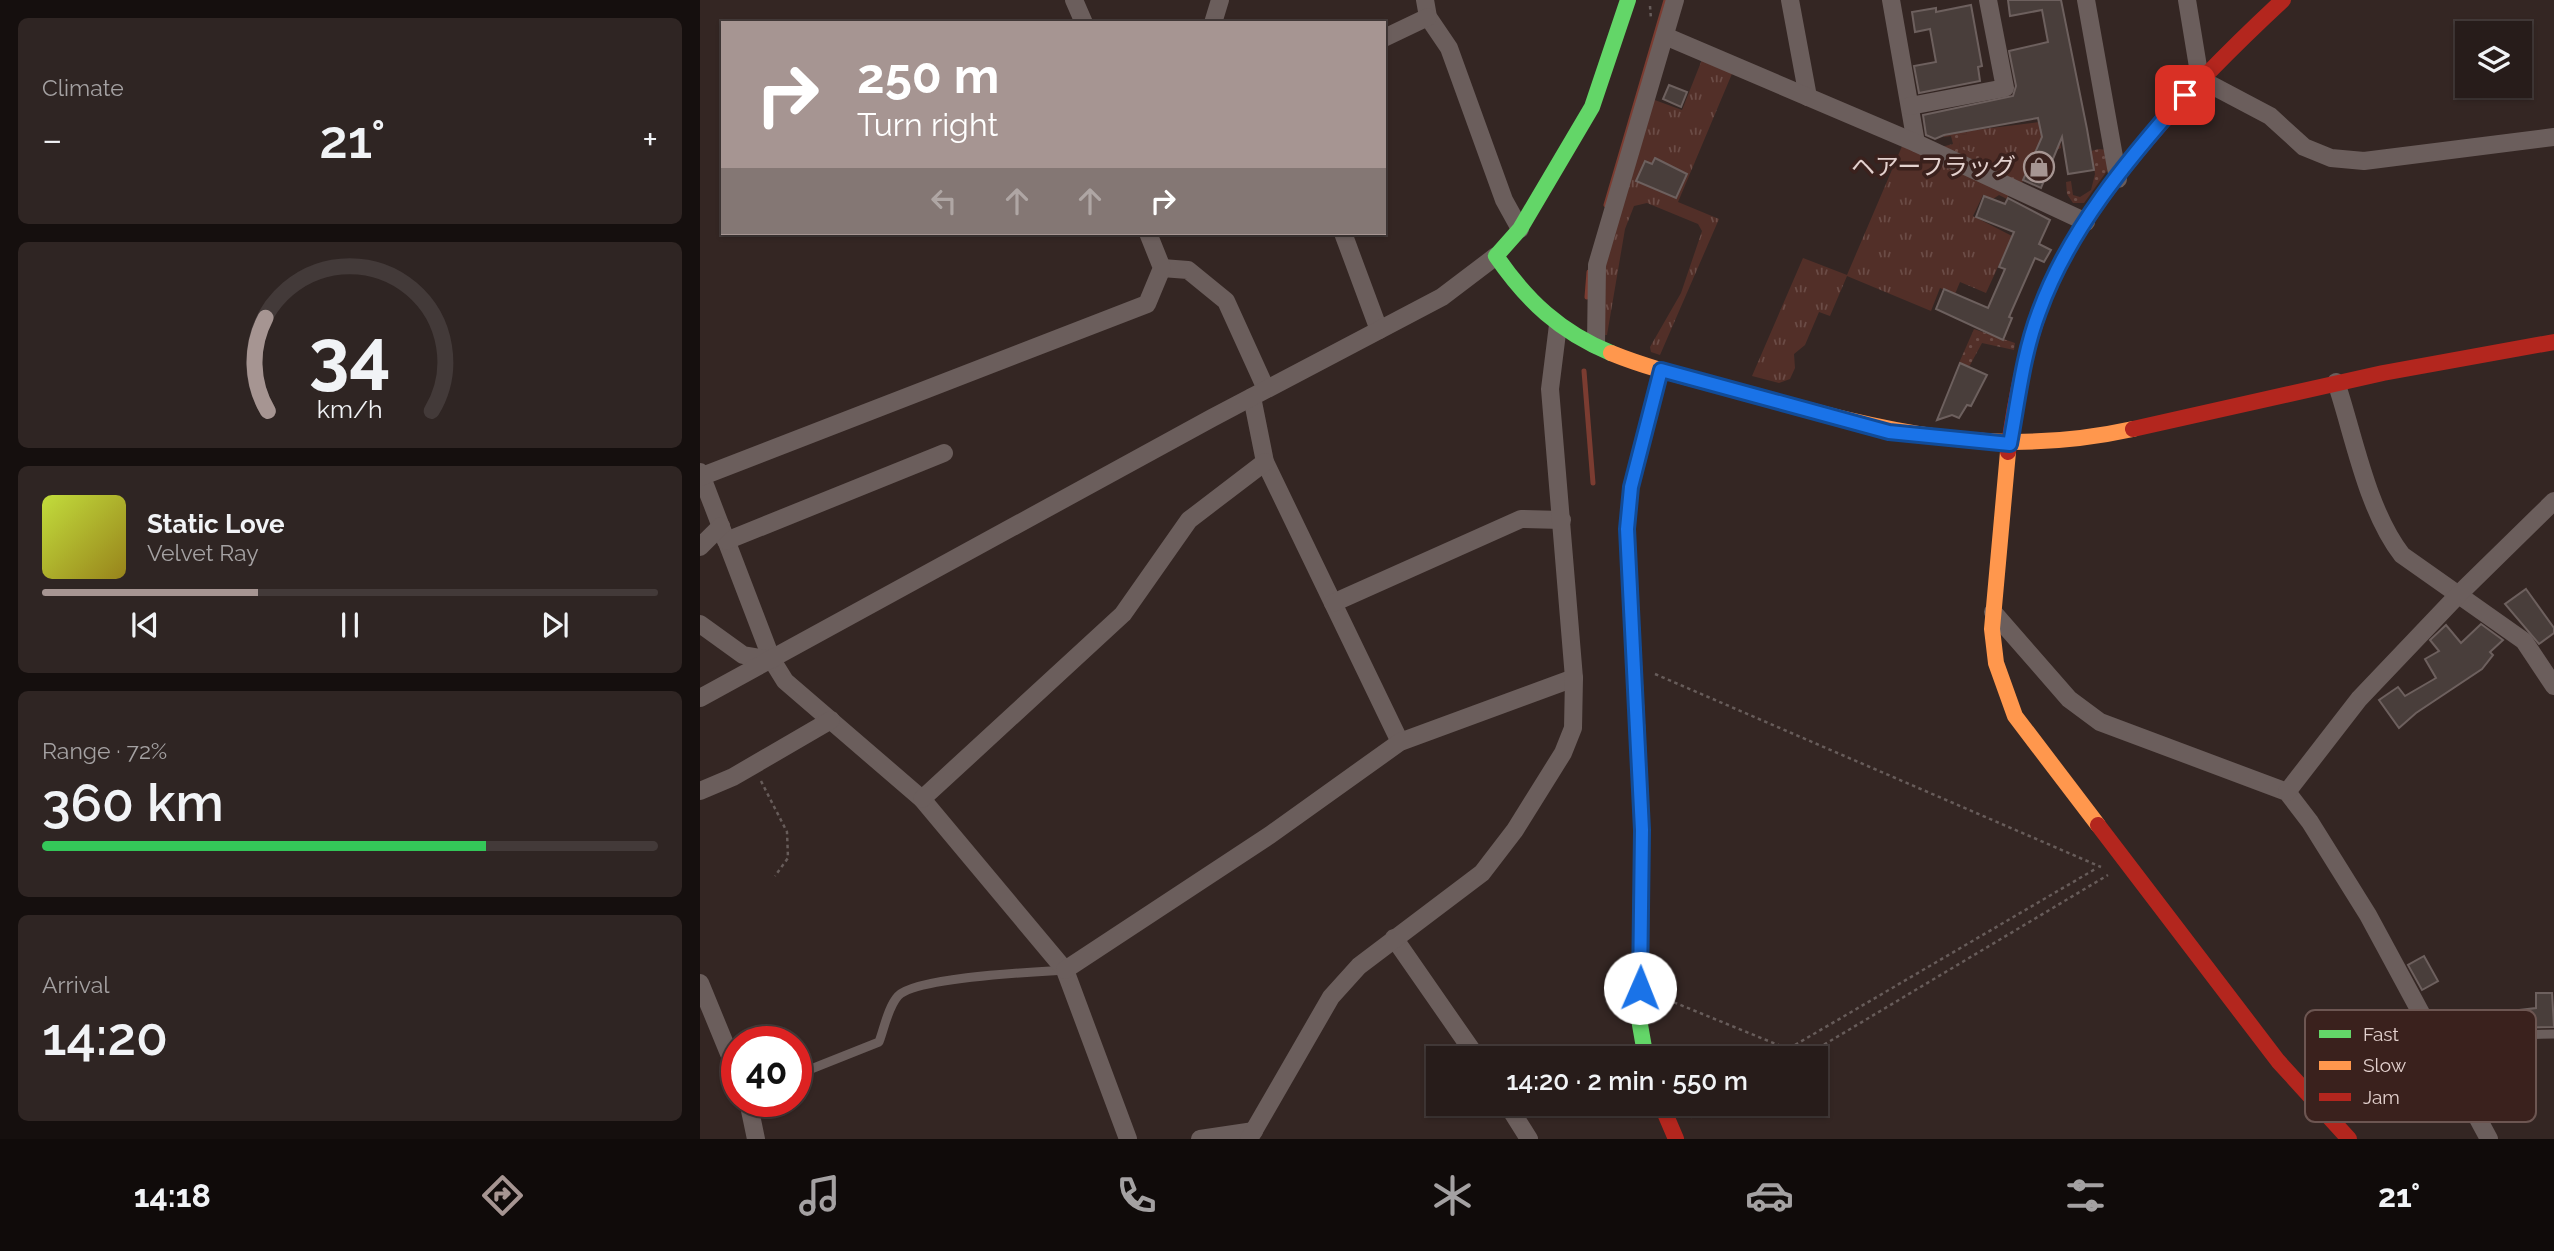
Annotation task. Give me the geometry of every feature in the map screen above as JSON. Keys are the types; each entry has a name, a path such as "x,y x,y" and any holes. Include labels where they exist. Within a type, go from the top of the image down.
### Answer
{"street":[{"path":"1074,0 1083,21"},
{"path":"1214,21 1220,0"},
{"path":"700,698 1259,393 1441,297 1496,256 1520,229 1592,107 1628,0"},
{"path":"1596,345 1597,265 1675,0"},
{"path":"1790,0 1808,97"},
{"path":"1891,0 1916,143"},
{"path":"1910,106 2005,88 1988,0"},
{"path":"2086,0 2118,178"},
{"path":"2187,0 2200,79"},
{"path":"2282,0 2200,79 2156,128 2085,222 2058,269 2038,314 2010,444 1993,612 1993,652 1998,675 2015,716 2278,1061 2305,1091"},
{"path":"1386,36 1427,8 1449,48 1504,200 1520,229"},
{"path":"1665,36 1916,143 2085,222"},
{"path":"2200,79 2270,116 2304,147 2331,158 2376,160 2554,137"},
{"path":"1128,1139 1065,970 922,799 785,681 772,660 701,475 1147,304 1162,268 1149,235"},
{"path":"1344,235 1379,330"},
{"path":"1496,256 1532,302 1558,325 1596,345 1661,370 1889,432 2010,444 2065,440 2132,428 2336,382 2531,344 2554,342"},
{"path":"1162,268 1188,270 1226,301 1259,393 1265,462 1400,742"},
{"path":"1200,1139 1252,1135 1331,997 1359,967 1394,938 1482,873 1515,830 1563,752 1573,728 1574,678 1550,389 1552,353 1558,325"},
{"path":"1644,1046 1639,1019 1642,830 1627,573 1629,501 1661,370"},
{"path":"2336,382 2368,484 2391,541 2402,555 2524,641 2554,686"},
{"path":"700,534 944,453"},
{"path":"922,799 1124,614 1189,520 1265,462"},
{"path":"2287,792 2358,699 2554,501"},
{"path":"1333,603 1521,520 1562,520"},
{"path":"700,547 722,528"},
{"path":"1993,612 2069,699 2100,722 2287,792 2310,822 2368,915 2420,1010"},
{"path":"700,624 743,654 772,660"},
{"path":"1065,970 1270,835 1400,742 1574,678"},
{"path":"700,791 754,765 831,720"},
{"path":"1394,938 1469,1046"},
{"path":"700,984 721,1035"},
{"path":"1515,1116 1529,1139"},
{"path":"1666,1116 1673,1134"},
{"path":"751,1117 756,1139"},
{"path":"2333,1122 2348,1139"},
{"path":"2480,1122 2489,1139"}],"lane":[{"path":"812,1069 878,1042 897,997 909,988 988,975 1065,970"},
{"path":"2536,1034 2554,1034"}],"path":[{"path":"1650,0 1650,19"},
{"path":"1631,664 2097,868"},
{"path":"754,765 787,832 788,858 775,876"},
{"path":"1793,1046 2097,868 2126,863"},
{"path":"1822,1046 2126,863"},
{"path":"1640,988 1781,1046"},
{"path":"1673,1134 1704,1116"}],"green space":[{"path":"1703,57 1734,69 1678,202 1719,219 1660,355 1651,352 1650,347 1681,293 1702,231 1698,224 1647,203 1634,206 1625,229 1607,335 1604,335 1602,278 1652,99 1682,110"},
{"path":"1964,113 1967,134 1961,135 1959,149 1979,153 2016,177 2015,182 1941,147 1953,144 1951,136 1944,137 1942,129"},
{"path":"2039,122 2058,128 2061,148 2056,150 2039,143 2020,188 1999,168 1959,149 1960,135 1967,134 1967,131"},
{"path":"1903,144 2010,192 2007,199 1999,195 1993,199 1983,195 1973,216 2012,236 1986,293 1960,282 1955,294 1940,288 1931,311 1847,276 1830,316 1819,312 1805,345 1794,354 1795,368 1790,379 1779,383 1752,376 1803,258 1847,275"},
{"path":"2108,150 2107,171 2084,203 2073,203 2067,194 2066,182 2071,181 2073,195 2080,197 2091,190 2095,174 2091,151"},
{"path":"1974,329 2015,343 2014,350 1982,343 1969,367 1959,363"}],"building":[{"path":"2008,0 2061,0 2087,129 2094,170 2068,174 2062,137 2041,188 2023,180 2042,137 2038,118 1944,135 1935,139 1926,135 1923,115 2013,96 2016,86 2009,51 2048,42 2042,10 2010,16"},
{"path":"1971,5 1982,66 1978,67 1980,81 1919,93 1914,66 1936,62 1930,29 1915,32 1912,12 1936,8 1936,12"},
{"path":"1669,85 1687,92 1681,107 1663,99"},
{"path":"1655,158 1687,174 1676,198 1636,181 1645,161 1652,164"},
{"path":"1984,196 2005,204 2008,198 2050,220 2039,244 2051,250 2044,262 2035,258 2009,317 2012,318 2003,340 1936,309 1944,289 1988,308 2005,269 1999,267 2014,232 1976,217"},
{"path":"1960,363 1987,375 1971,406 1967,405 1959,418 1952,415 1937,420"},
{"path":"2526,589 2554,628 2554,633 2539,644 2505,604"},
{"path":"2481,624 2503,640 2490,652 2493,655 2482,669 2416,713 2399,728 2379,700 2398,687 2405,696 2436,678 2425,659 2439,651 2430,640 2446,625 2461,643"},
{"path":"2424,956 2438,981 2422,990 2408,965"},
{"path":"2536,993 2552,993 2554,1027 2536,1027 2536,1010 2520,1010 2536,1008"}],"waterway":[{"path":"1606,205 1666,0"},
{"path":"1587,297 1589,272"},
{"path":"1584,371 1593,483"}],"traffic: fast":[{"path":"1611,353 1576,335 1546,314 1496,256 1520,229 1592,107 1628,0"},
{"path":"1637,723 1642,830 1639,1019 1644,1046"}],"traffic: slow":[{"path":"1611,353 1662,370 1799,407 1893,430 1939,437 2032,442 2081,438 2133,429"},
{"path":"1637,723 1627,529 1631,487 1661,370"},
{"path":"2008,452 1992,629 1996,663 2015,716 2098,825"}],"traffic: jam":[{"path":"2008,452 2022,374 2038,316 2064,257 2088,217 2117,177 2182,100 2283,0"},
{"path":"2133,429 2383,373 2554,342"},
{"path":"2098,825 2278,1061 2305,1091"},
{"path":"1666,1116 1676,1139"},
{"path":"2334,1122 2349,1139"}],"place":[{"name":"ヘアーフラッグ","path":"2039,167"}],"route":[{"path":"1640,988 1642,830 1629,619 1627,529 1631,487 1661,370 1889,432 2010,444 2034,327 2048,289 2067,251 2088,218 2156,128 2185,95"}]}
